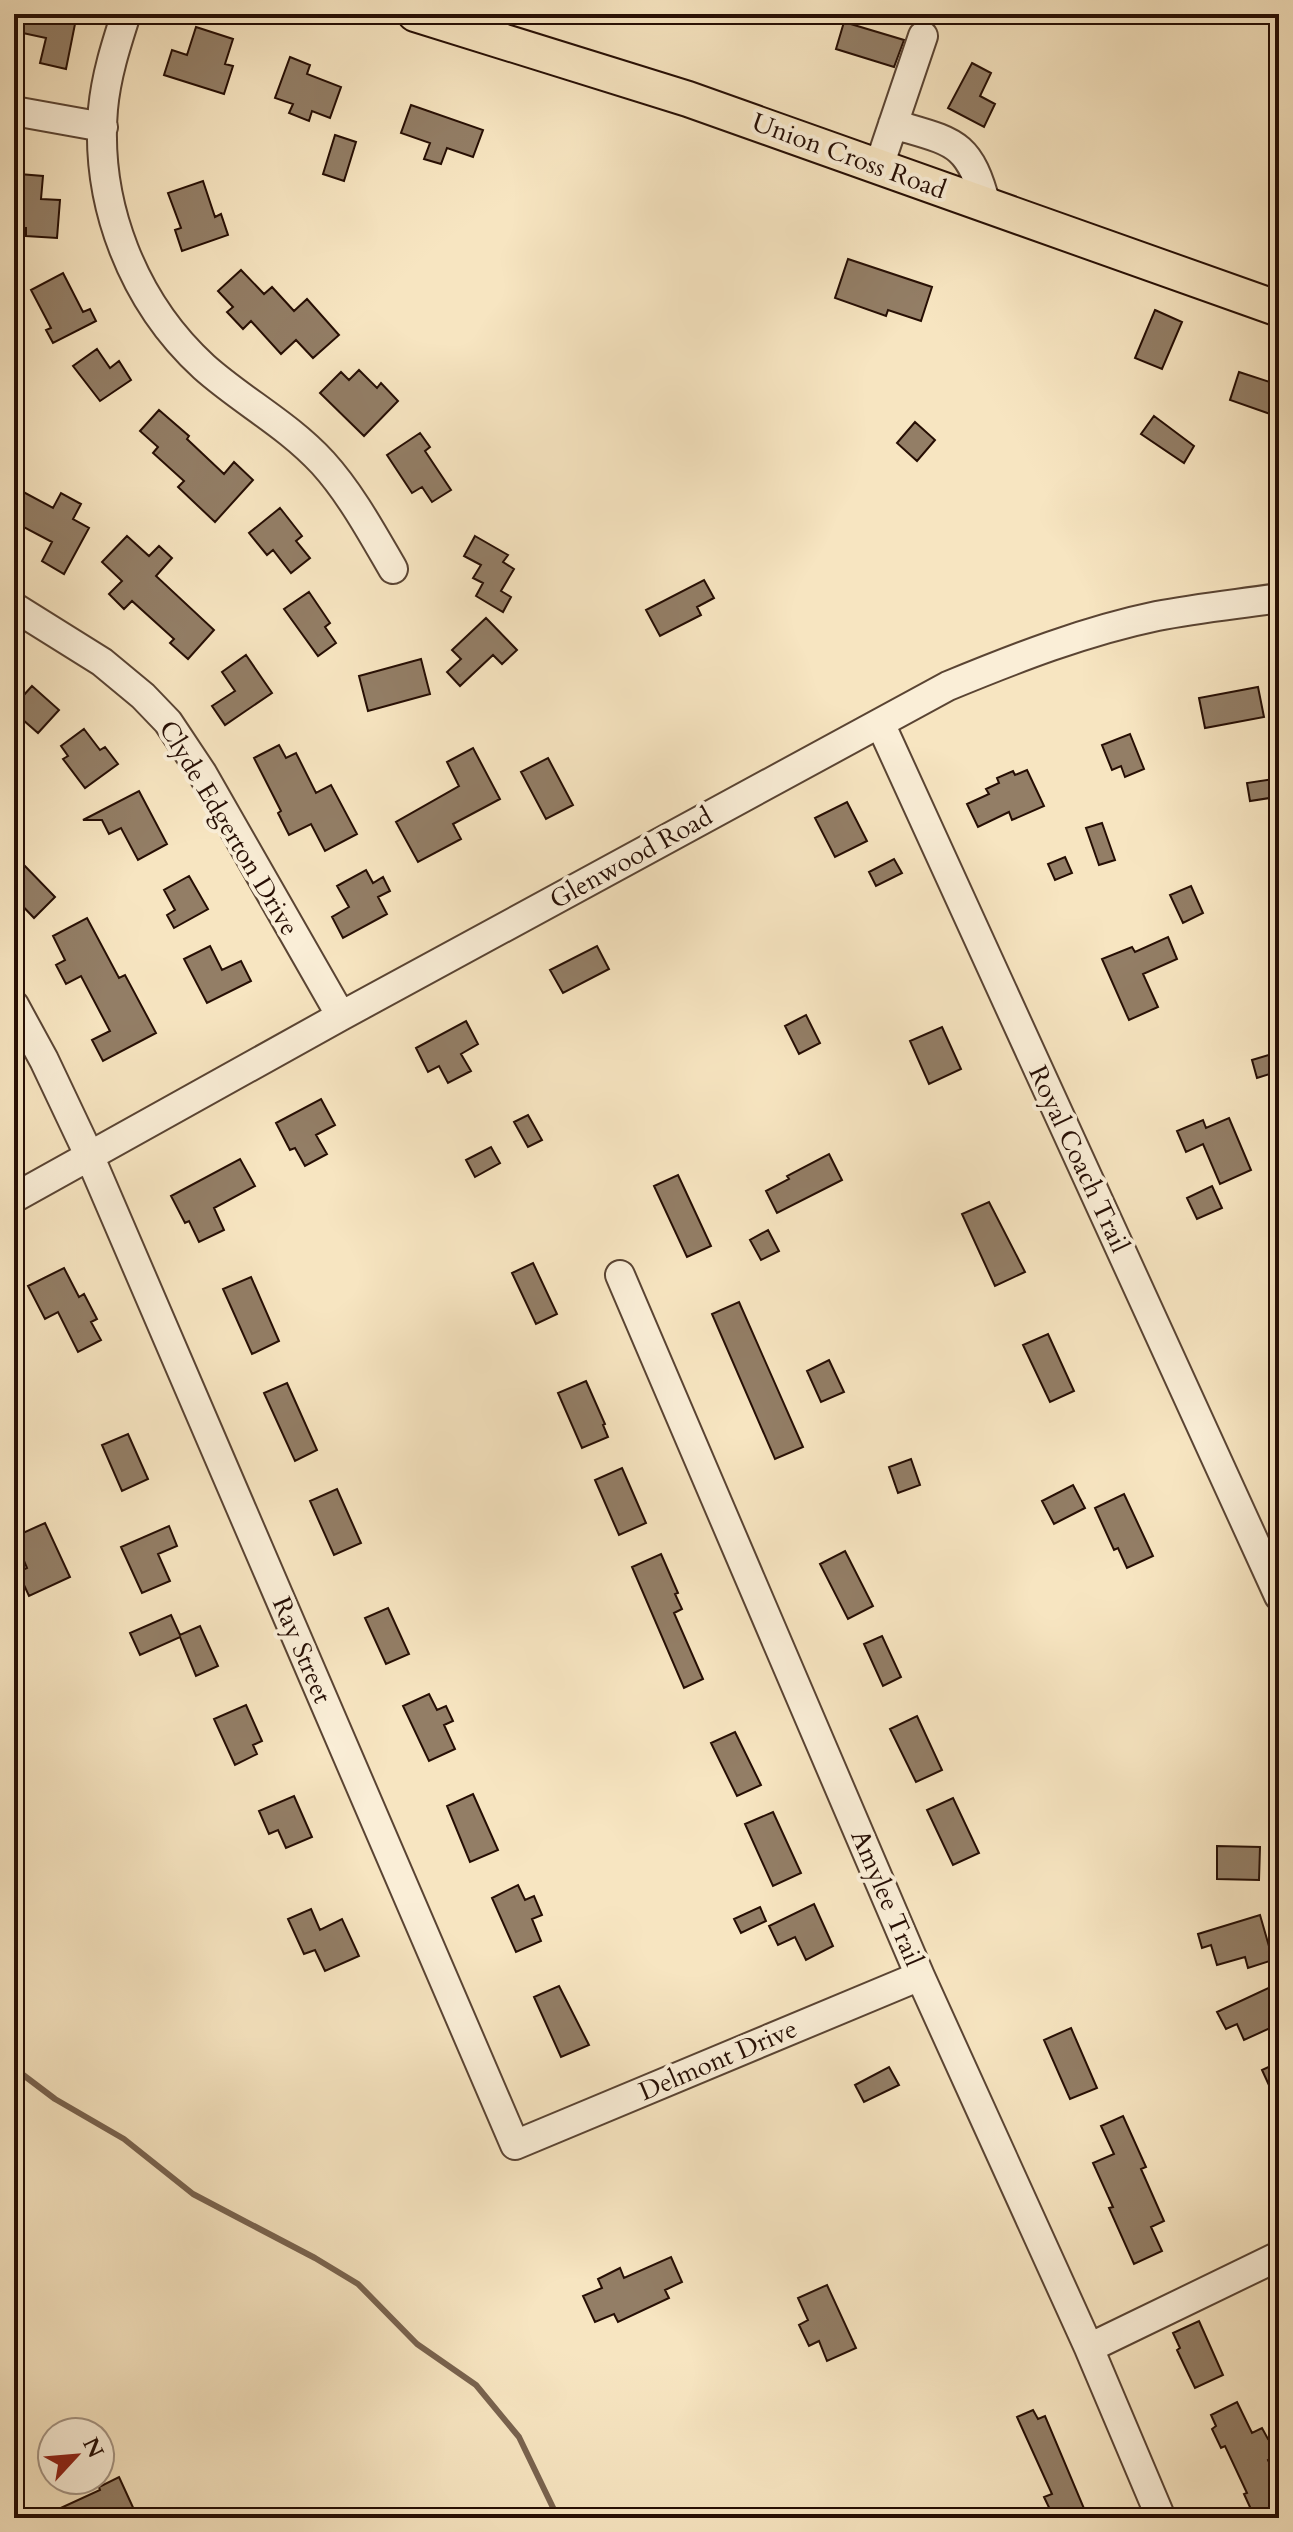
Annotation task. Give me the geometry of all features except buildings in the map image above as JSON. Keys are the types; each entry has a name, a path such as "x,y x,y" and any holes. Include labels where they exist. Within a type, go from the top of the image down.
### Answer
{"main road":[{"name":"Union Cross Road","path":"415,14 688,99 1279,309"}],"street":[{"path":"126,14 107,82 103,127 106,181 113,218 133,271 164,322 202,364 219,380 276,419 324,464 354,503 393,569"},
{"path":"879,166 923,36"},
{"path":"14,111 103,127"},
{"path":"893,124 945,140 967,156 978,172 986,205"},
{"name":"Glenwood Road","path":"14,1198 341,1016 948,686 1082,635 1158,616 1279,598"},
{"name":"Clyde Edgerton Drive","path":"14,607 102,662 143,696 168,722 209,786 341,1016"},
{"name":"Royal Coach Trail","path":"880,723 1279,1596"},
{"name":"Ray Street","path":"14,1005 89,1155 515,2145"},
{"name":"Amylee Trail","path":"620,1275 920,1976 1089,2348 1161,2518"},
{"name":"Delmont Drive","path":"515,2145 920,1976"},
{"path":"1089,2348 1279,2256"}],"waterway":[{"path":"14,2068 55,2099 124,2139 193,2194 358,2284 417,2344 476,2385 519,2437 558,2518"}]}
